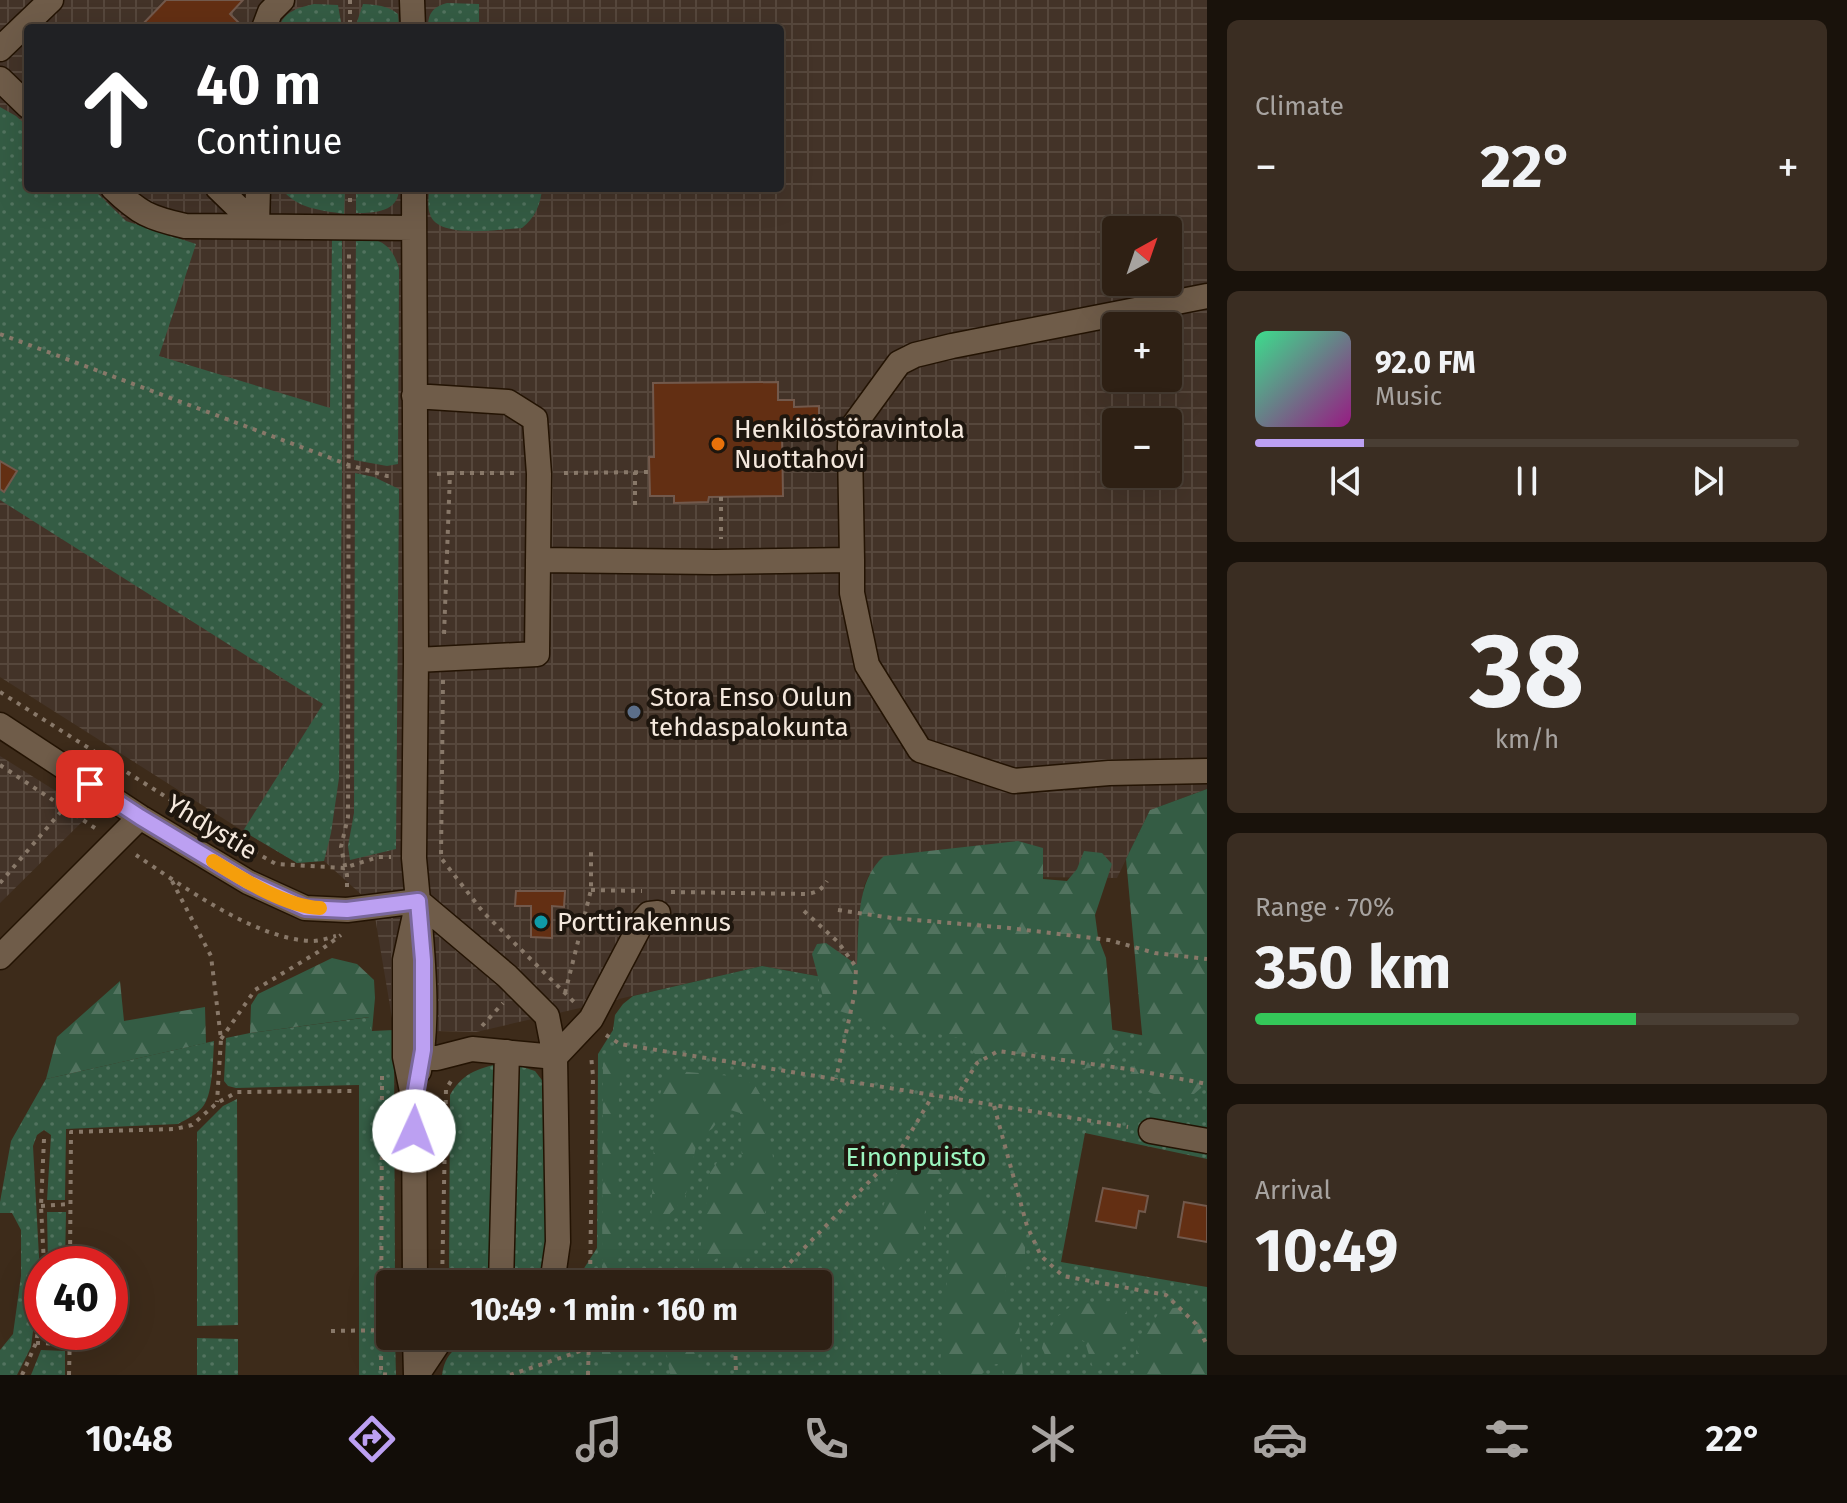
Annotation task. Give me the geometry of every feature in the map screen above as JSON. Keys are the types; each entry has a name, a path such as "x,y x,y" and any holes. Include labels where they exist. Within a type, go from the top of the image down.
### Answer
{"street":[{"path":"266,24 270,12 282,0"},
{"path":"412,0 413,24"},
{"path":"0,49 24,31"},
{"path":"0,79 24,102"},
{"path":"117,192 134,208 158,220 185,226 414,228"},
{"path":"222,192 257,226"},
{"path":"257,226 258,192"},
{"path":"403,1059 423,970 414,858 414,192"},
{"path":"1207,296 915,355 899,363 851,429 850,447 852,593 867,665 920,750 1014,781 1109,773 1207,771"},
{"path":"414,396 508,402 535,419 539,474 537,654 416,660"},
{"path":"538,560 852,560"},
{"name":"Yhdystie","path":"0,725 140,817 248,882 305,908 347,910 418,901"},
{"path":"0,957 140,817"},
{"path":"403,1059 437,1058 472,1049 555,1057 599,1027 642,922 659,899"},
{"path":"418,901 507,976 547,1016 555,1057 558,1242 554,1270"},
{"path":"415,1270 414,1101 403,1059 405,960 418,901"},
{"path":"501,1270 507,1052"},
{"path":"1151,1131 1207,1141"},
{"path":"416,1350 417,1375"},
{"path":"417,1375 434,1350"}],"path":[{"path":"350,0 350,24"},
{"path":"347,910 347,875 341,847 348,817 350,192"},
{"path":"0,334 349,465 387,476 450,473 441,858 483,912 620,1044 1151,1131"},
{"path":"635,472 635,505"},
{"path":"721,497 721,562"},
{"path":"0,692 276,864 344,868 378,857 441,858"},
{"path":"0,765 171,879 250,926 290,938 314,941 341,935 255,990 221,1039"},
{"path":"0,883 64,808"},
{"path":"565,993 591,890 591,850"},
{"path":"171,879 211,956 221,1039 217,1103"},
{"path":"591,890 659,899 805,894 822,890 827,881"},
{"path":"838,910 1109,940 1155,953 1207,959"},
{"path":"804,911 838,942 856,967 855,992 836,1079"},
{"path":"442,1270 446,1089 455,1074 470,1066 476,1032 518,987"},
{"path":"596,1043 599,1027"},
{"path":"590,1270 591,1051"},
{"path":"955,1099 977,1063 998,1051 1135,1070 1207,1084"},
{"path":"385,1270 403,1059"},
{"path":"70,1246 71,1132 175,1129 192,1125 217,1103 237,1092 355,1091"},
{"path":"783,1270 901,1149 933,1095"},
{"path":"994,1106 1027,1226 1041,1256 1063,1276 1166,1295 1196,1324 1207,1345"},
{"path":"43,1246 41,1206 44,1139"},
{"path":"41,1206 70,1204"},
{"path":"331,1331 376,1330"},
{"path":"22,1375 33,1350"},
{"path":"69,1350 69,1375"},
{"path":"380,1350 381,1374 393,1375"},
{"path":"510,1375 583,1350"},
{"path":"588,1375 589,1350"},
{"path":"735,1350 736,1375"}],"shaded area":[{"path":"0,0 1207,0 1207,789 1150,810 1117,878 869,875 864,886 858,928 857,983 762,966 476,1032 394,1030 373,905 324,861 297,863 0,677"},
{"path":"0,756 91,813 0,903"}],"green space":[{"path":"447,3 479,4 479,24 428,24 432,11"},
{"path":"314,4 338,5 341,24 280,24 297,9"},
{"path":"363,4 381,6 398,14 399,24 357,22"},
{"path":"0,107 24,123 24,192 96,192 126,221 196,244 159,356 330,408 332,239 342,237 339,778 324,861 297,863 243,831 323,704 0,500"},
{"path":"284,192 345,192 344,214 318,210"},
{"path":"356,192 398,192 395,202 385,210 356,213"},
{"path":"429,192 541,192 536,210 522,228 457,230 435,222 428,205"},
{"path":"356,235 384,244 399,268 398,464 387,466 354,460"},
{"path":"355,473 374,477 399,489 396,849 350,860 348,846 354,813"},
{"path":"1207,789 1207,1083 1188,1099 1147,1091 1130,1075 1143,1044 1126,859 1150,810"},
{"path":"1018,841 1043,848 1043,879 1067,881 1077,869 1084,851 1102,853 1112,864 1095,915 1098,937 1106,958 1114,1049 1103,1061 1093,1067 1074,1067 1032,1052 984,1059 959,1038 932,1033 919,1036 910,1044 901,1043 882,1024 839,1011 823,996 812,954 817,944 826,943 857,965 863,892 875,866 884,856"},
{"path":"332,958 357,964 374,980 372,1031 369,1017 250,1033 251,1005 258,994"},
{"name":"Einonpuisto","path":"762,966 1207,1047 1207,1159 1085,1133 1061,1262 1207,1287 1207,1375 442,1375 447,1358 454,1350 832,1350 832,1270 583,1270 597,1248 598,1054 613,1030 615,1015 633,996"},
{"path":"120,981 124,1021 205,1007 206,1043 46,1079 57,1037"},
{"path":"370,1017 372,1031 394,1030 395,1270 376,1270 376,1350 395,1350 396,1375 359,1375 359,1085 228,1086 224,1081 226,1038"},
{"path":"214,1041 209,1092 196,1114 178,1124 66,1129 65,1200 47,1200 51,1135 44,1130 37,1135 33,1146 38,1246 24,1246 24,1350 30,1350 17,1375 0,1375 0,1350 13,1334 21,1276 21,1230 12,1213 0,1213 0,1202 11,1141 46,1079"},
{"path":"611,1050 625,1055 619,1089 618,1270 602,1270 603,1060"},
{"path":"507,1062 535,1071 548,1088 561,1245 548,1270 449,1270 450,1095 467,1076"},
{"path":"667,1070 742,1077 756,1087 765,1103 775,1171 760,1234 739,1270 725,1270 725,1261 719,1257 714,1260 713,1270 699,1270 698,1267 710,1173 718,1161 725,1158 729,1176 736,1176 742,1161 740,1113 727,1109 712,1129 698,1137 685,1198 657,1227 651,1226 655,1113"},
{"path":"237,1099 238,1325 197,1326 197,1132 223,1106"},
{"path":"929,1147 952,1155 956,1175 1025,1245 1025,1265 1022,1271 1009,1270 1006,1273 1005,1289 1019,1324 1023,1375 1004,1375 1003,1365 996,1364 981,1375 939,1375 948,1254 946,1176 938,1175 930,1189 924,1239 897,1271 886,1271 881,1262 882,1210 890,1186 907,1153"},
{"path":"47,1212 66,1212 65,1246 48,1246"},
{"path":"1120,1300 1126,1305 1126,1346 1115,1349 1099,1371 1093,1368 1085,1342 1078,1337 1071,1338 1066,1352 1059,1359 1055,1361 1046,1357 1042,1348 1044,1339 1057,1317 1072,1305"},
{"path":"1207,1304 1207,1375 1138,1375 1136,1351 1158,1314 1166,1309"},
{"path":"197,1338 238,1339 238,1375 197,1375"},
{"path":"41,1350 65,1351 65,1375 31,1375"},
{"path":"602,1350 617,1350 617,1370 613,1375 602,1375"},
{"path":"666,1350 693,1350 704,1375 670,1375"}],"building":[{"path":"166,0 243,0 230,14 240,24 143,24"},
{"name":"Henkilöstöravintola Nuottahovi","path":"778,382 778,400 794,400 794,407 819,406 819,422 793,423 794,430 782,431 783,496 709,497 708,502 674,503 674,496 650,496 649,457 654,457 653,383"},
{"path":"0,461 17,471 4,492 0,489"},
{"name":"Porttirakennus","path":"516,891 565,891 564,907 552,906 552,938 531,937 531,906 515,906"},
{"path":"1103,1188 1148,1196 1145,1212 1139,1211 1136,1228 1096,1221"},
{"path":"1184,1202 1207,1206 1207,1242 1178,1237"}],"slow traffic":[{"path":"213,861 248,882 305,908 320,908"}],"place":[{"name":"Henkilöstöravintola Nuottahovi","path":"718,444"},
{"name":"Stora Enso Oulun tehdaspalokunta","path":"634,712"},
{"name":"Porttirakennus","path":"541,922"}],"route":[{"path":"90,784 248,882 305,908 347,910 418,901 423,960 423,1050 414,1101 414,1131"}]}
